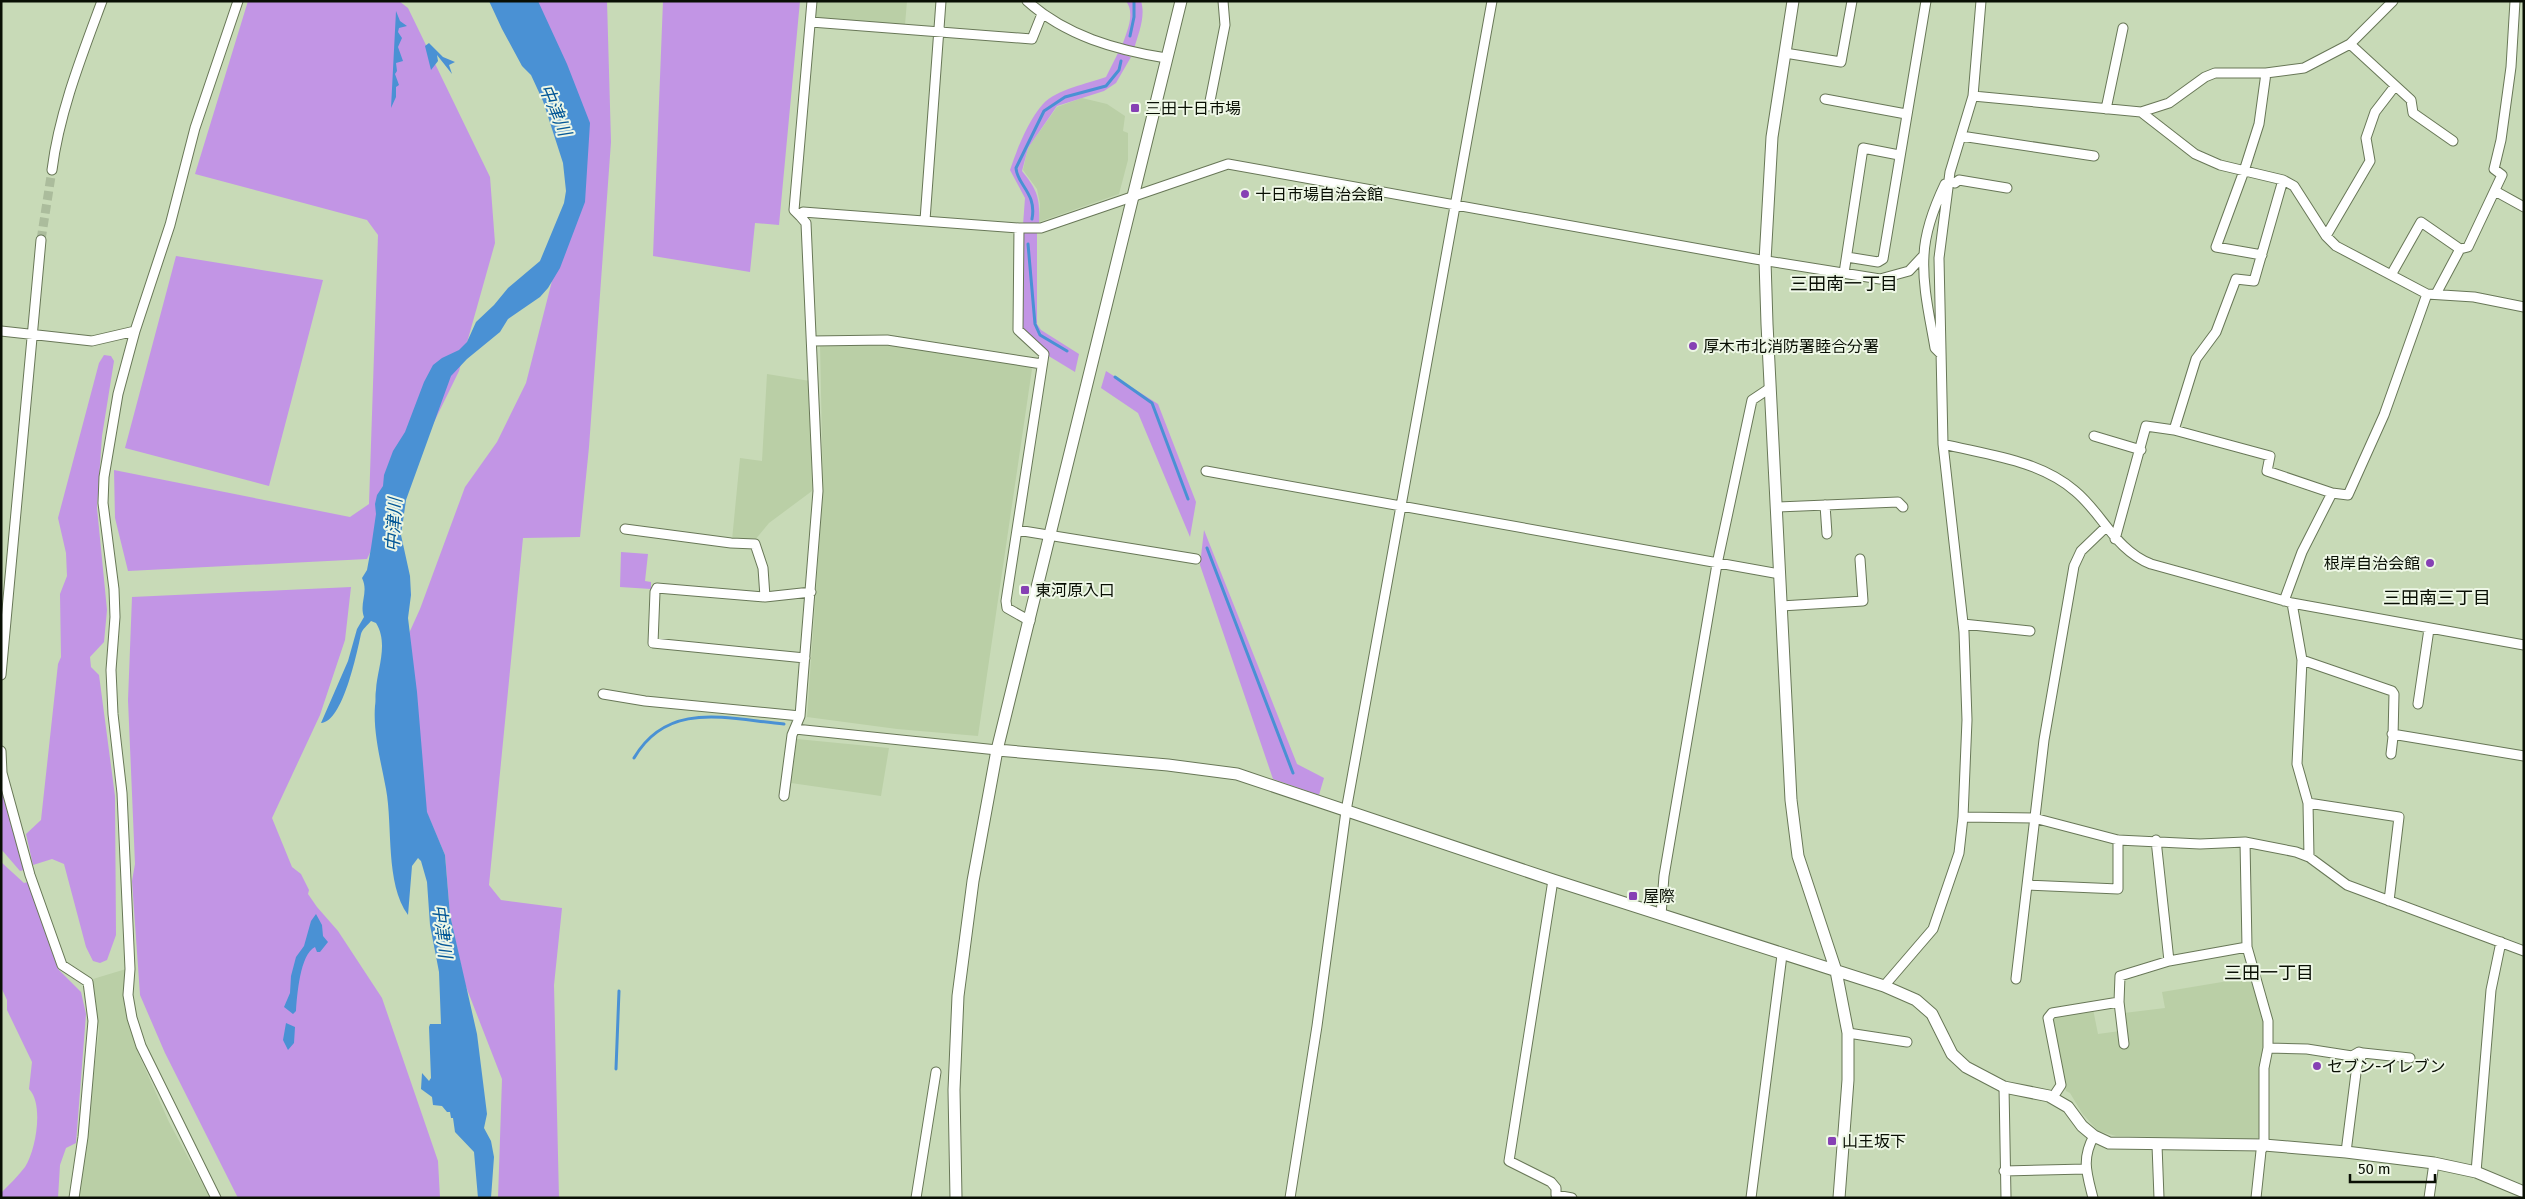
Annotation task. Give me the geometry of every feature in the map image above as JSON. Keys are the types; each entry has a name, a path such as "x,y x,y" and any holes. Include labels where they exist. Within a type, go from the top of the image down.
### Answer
{"street":[{"path":"52,170 56,144 102,1"},
{"path":"216,1198 141,1046 132,1018 128,995 130,969 123,802 111,670 115,616 114,589 103,502 110,435 135,331 170,225 195,128 238,1"},
{"path":"784,796 795,729 800,716 818,491 806,223 794,210 812,1"},
{"path":"925,220 941,1"},
{"path":"1027,1 1042,14 1076,34 1130,52 1166,58"},
{"path":"956,1198 954,1090 960,974 973,881 998,750 1180,1"},
{"path":"1209,106 1225,25 1223,1"},
{"path":"1290,1198 1317,1026 1346,811 1403,506 1492,1"},
{"path":"1793,1 1772,137 1765,261 1791,800 1798,856 1836,971 1848,1034 1848,1080 1840,1198"},
{"path":"1785,53 1841,62 1852,1"},
{"path":"1847,257 1878,262 1883,259 1926,1"},
{"path":"1884,986 1933,929 1959,853 1963,817 1966,720 1963,624 1950,526 1943,444 1938,258 1950,177 1973,96 1981,1"},
{"path":"1973,96 2141,112 2169,103 2205,77 2215,73 2266,73 2304,68 2350,44 2393,1"},
{"path":"2348,495 2384,414 2432,294 2460,249 2468,247 2502,175 2494,169 2494,164 2501,140 2511,67 2515,1"},
{"path":"810,22 1032,39 1042,14"},
{"path":"2106,109 2123,28"},
{"path":"2350,44 2411,100 2413,113 2443,130 2453,141"},
{"path":"2262,255 2216,247 2259,124 2266,73"},
{"path":"2326,236 2370,161 2366,138 2395,86"},
{"path":"1825,100 1906,114"},
{"path":"2141,112 2195,154 2220,165 2283,180 2294,186 2326,236 2336,246 2432,294 2474,297 2524,307"},
{"path":"1961,136 2094,156"},
{"path":"1844,273 1863,148 1899,155"},
{"path":"800,216 804,212 1041,228 1228,164 1765,261 1880,279 1897,276 1909,271 1924,255"},
{"path":"1950,177 1955,183 1959,180 2006,188"},
{"path":"1942,354 1935,348 1925,283 1924,255 1926,240 1937,202 1950,177"},
{"path":"2174,430 2196,359 2216,332 2236,279 2254,281 2283,180"},
{"path":"2495,191 2524,207"},
{"path":"2391,274 2421,222 2460,249"},
{"path":"1019,228 1018,330 1044,354 1006,601 1007,608 1030,621"},
{"path":"1,675 31,335 42,240"},
{"path":"1,331 92,341 135,331"},
{"path":"812,341 886,340 1042,364"},
{"path":"1661,915 1664,876 1717,564 1752,400 1770,388"},
{"path":"2115,539 2146,426 2174,430 2270,456 2267,471 2332,493 2358,498"},
{"path":"2094,436 2140,450"},
{"path":"1943,444 2049,472 2076,492 2115,539 2136,558 2151,564 2288,602 2524,645"},
{"path":"1206,471 1780,574"},
{"path":"2309,857 2308,803 2297,764 2302,660 2288,602 2302,552 2332,493"},
{"path":"1776,507 1898,502 1903,507"},
{"path":"1825,505 1827,534"},
{"path":"2016,979 2044,740 2074,566 2081,551 2106,528"},
{"path":"625,529 646,536 755,544 763,568 765,597"},
{"path":"1017,530 1196,558"},
{"path":"1781,606 1863,601 1860,560"},
{"path":"806,658 653,643 657,588 765,597 811,592"},
{"path":"1963,624 2030,631"},
{"path":"2418,704 2429,629"},
{"path":"2302,660 2392,691 2394,694 2391,754"},
{"path":"603,694 645,701 800,716"},
{"path":"795,729 1221,771 1782,955 1884,986 1920,1003 1932,1014 1952,1054 1966,1067 2004,1087 2053,1097 2068,1107 2082,1126 2094,1136 2109,1143 2264,1145 2346,1152 2434,1163 2476,1172 2521,1191"},
{"path":"2392,734 2524,756"},
{"path":"1,751 2,774 28,866 62,965 88,982 93,1021 83,1137 74,1198"},
{"path":"2308,803 2399,817 2389,901"},
{"path":"1963,817 2034,818 2118,840 2156,840 2200,844 2245,842 2309,857 2347,885 2524,951"},
{"path":"2026,885 2118,889 2118,840"},
{"path":"2156,840 2169,962"},
{"path":"2245,842 2247,947 2268,1021 2268,1048 2264,1068 2264,1145 2261,1151 2256,1198"},
{"path":"1553,880 1510,1161 1551,1182 1556,1188 1555,1197 1572,1198"},
{"path":"2476,1172 2491,990 2502,942"},
{"path":"2124,1044 2119,1002 2120,976 2169,962 2247,947"},
{"path":"1751,1198 1782,955"},
{"path":"2053,1097 2061,1085 2048,1018 2052,1013 2119,1002"},
{"path":"1848,1034 1907,1042"},
{"path":"2268,1048 2307,1049 2352,1056 2359,1052 2410,1058"},
{"path":"2346,1152 2357,1065 2363,1053"},
{"path":"916,1198 936,1072"},
{"path":"2004,1087 2004,1171 2006,1198"},
{"path":"2093,1198 2086,1169 2087,1150 2094,1136"},
{"path":"2157,1145 2159,1198"},
{"path":"2429,1198 2434,1163"},
{"path":"2004,1171 2086,1169"}],"shaded area":[{"path":"248,1 399,1 408,8 490,177 495,243 459,371 367,559 128,571 115,518 114,470 350,517 369,504 378,235 367,220 195,174"},
{"path":"517,1 607,1 611,142 589,447 580,537 523,538 489,885 501,900 562,908 554,985 559,1198 498,1198 502,1079 465,984 450,915 445,855 427,813 386,684 420,609 465,487 497,442 526,383 584,155"},
{"path":"663,1 800,1 779,225 755,223 750,272 653,256"},
{"path":"816,1 907,1 905,25 819,19 815,15"},
{"path":"1126,1 1141,1 1143,13 1134,49 1122,46 1130,18 1129,6"},
{"path":"1118,53 1131,57 1116,83 1104,91 1057,106 1028,148 1022,171 1032,184 1037,195 1039,224 1023,225 1025,198 1010,170 1028,127 1043,104 1056,94 1106,77"},
{"path":"1082,98 1107,104 1125,116 1123,131 1128,133 1128,160 1119,194 1039,222 1040,204 1037,189 1023,170 1028,148 1057,107"},
{"path":"1021,230 1037,231 1037,324 1041,330 1079,354 1075,372 1047,355 1023,328"},
{"path":"176,256 323,280 269,486 125,448"},
{"path":"820,344 901,346 1029,364 1032,369 978,736 897,729 807,717 823,490"},
{"path":"104,355 111,356 114,361 102,436 97,508 107,610 104,642 90,657 91,667 99,675 115,796 116,935 107,960 100,963 93,961 86,947 64,864 52,859 33,865 26,834 41,820 58,664 61,657 60,594 67,576 66,553 58,518 99,363"},
{"path":"1106,371 1158,404 1196,502 1190,537 1138,413 1101,388"},
{"path":"767,374 810,381 812,491 769,523 755,540 732,540 740,458 762,461"},
{"path":"1204,530 1297,764 1324,778 1319,795 1273,779 1200,565"},
{"path":"621,552 648,554 645,581 651,582 651,589 620,587"},
{"path":"351,587 345,640 320,715 272,818 292,867 301,874 309,890 308,894 338,931 382,998 438,1161 440,1198 238,1198 165,1053 140,995 132,881 135,864 128,700 132,597"},
{"path":"797,739 889,748 881,796 791,783"},
{"path":"1,785 24,870 20,871 1,849"},
{"path":"1,862 24,883 28,882 58,969 81,992 86,1014 76,1143 66,1148 60,1165 58,1198 1,1198 1,1193 25,1167 29,1159 35,1139 37,1116 34,1096 29,1089 32,1062 7,1010 7,1000 1,987"},
{"path":"126,969 124,1006 138,1053 169,1122 210,1198 78,1198 99,1031 93,979"},
{"path":"2252,977 2265,1026 2261,1135 2257,1139 2116,1136 2098,1131 2082,1113 2070,1093 2066,1091 2051,1019 2053,1015 2093,1009 2098,1034 2120,1031 2124,1013 2165,1008 2162,992"}],"water":[{"name":"中津川","path":"489,1 538,1 567,64 590,123 585,202 560,268 540,297 508,319 500,332 467,359 451,376 406,500 401,535 410,576 411,595 408,618 417,692 427,812 445,855 450,915 477,1034 487,1114 484,1128 491,1141 494,1157 491,1198 478,1198 474,1152 455,1132 450,1112 447,1112 442,1106 433,1105 432,1097 421,1089 422,1073 429,1081 431,1078 429,1027 430,1024 441,1024 439,972 430,925 427,882 421,861 418,858 412,866 408,915 401,902 393,871 388,804 375,727 376,692 382,648 382,639 376,623 371,621 362,632 348,685 342,699 329,720 321,723 348,661 357,629 364,617 365,588 362,578 367,570 371,548 377,495 383,486 384,475 393,451 405,432 424,382 433,365 442,358 459,350 467,342 476,322 508,288 540,261 564,203 566,191 563,163 543,101 531,75 522,66 502,29"},
{"path":"396,11 400,21 407,26 399,28 398,32 402,38 398,47 403,61 396,63 397,71 395,74 399,85 396,87 396,97 391,108"},
{"path":"429,43 443,57 455,62 449,65 452,74 437,55 438,61 431,70 425,46"},
{"path":"316,914 322,925 323,936 328,942 320,952 317,952 315,947 306,958 300,976 296,1011 293,1014 284,1007 290,993 291,976 296,957 304,946 311,921"},
{"path":"286,1023 295,1027 294,1043 288,1050 283,1040"}],"waterway":[{"path":"1130,36 1134,17 1134,1"},
{"path":"1032,219 1032,202 1017,174 1016,168 1044,111 1065,97 1106,86 1119,70 1121,61"},
{"path":"1028,244 1035,324 1040,335 1067,351"},
{"path":"1115,377 1152,403 1188,499"},
{"path":"1207,548 1293,773"},
{"path":"634,758 648,740 664,728 681,720 700,717 720,717 784,724"},
{"path":"616,1069 619,991"}],"tunnel":[{"path":"41,240 52,170"}],"place":[{"name":"三田十日市場","path":"1135,108"},
{"name":"十日市場自治会館","path":"1245,194"},
{"name":"厚木市北消防署睦合分署","path":"1693,346"},
{"name":"根岸自治会館","path":"2430,563"},
{"name":"東河原入口","path":"1025,590"},
{"name":"屋際","path":"1633,896"},
{"name":"セブン-イレブン","path":"2317,1066"},
{"name":"山王坂下","path":"1832,1141"}],"district":[{"name":"三田南一丁目","path":"1844,284"},
{"name":"三田南三丁目","path":"2437,598"},
{"name":"三田一丁目","path":"2269,973"}]}
